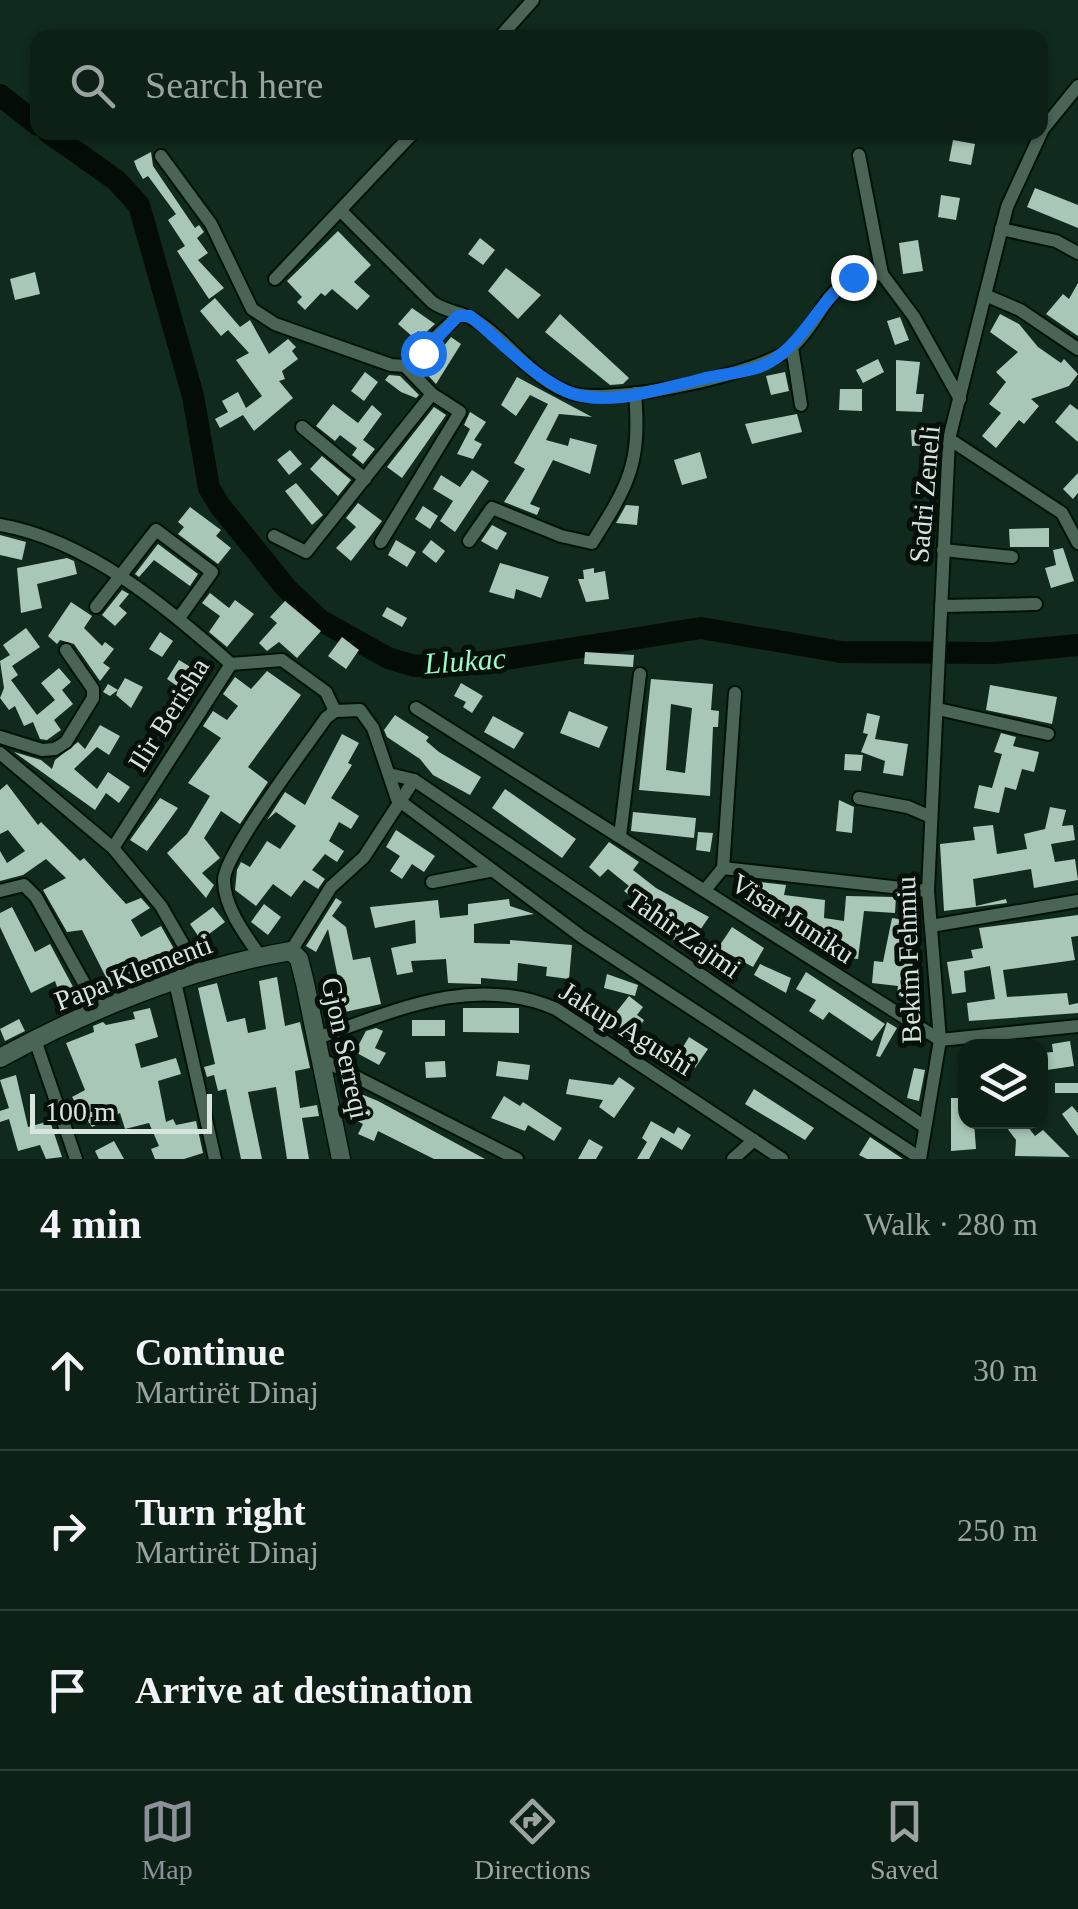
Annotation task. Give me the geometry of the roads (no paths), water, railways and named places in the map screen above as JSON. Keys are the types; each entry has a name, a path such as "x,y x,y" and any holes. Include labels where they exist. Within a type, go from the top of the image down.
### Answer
{"street":[{"path":"506,30 532,0"},
{"name":"Sadri Zeneli","path":"1048,116 1078,86"},
{"path":"275,279 343,213 407,140"},
{"name":"Sadri Zeneli","path":"938,710 949,439 1001,228 1036,140"},
{"path":"859,155 882,274 922,331 960,399"},
{"path":"161,156 211,224 252,309 275,324 405,366 432,394 460,412 381,542"},
{"path":"343,213 405,279 458,316 470,316 520,360 567,392 588,397 635,394 758,368 792,347 826,297 853,277 882,274"},
{"path":"1001,228 1056,242 1078,252"},
{"path":"985,295 1020,310 1078,349"},
{"path":"405,366 458,316"},
{"path":"792,347 801,405"},
{"path":"274,536 306,552 432,394"},
{"path":"469,540 492,508 561,536 592,543 634,472 639,446 635,394"},
{"path":"302,428 365,479"},
{"path":"949,439 1062,513 1078,543"},
{"name":"Ilir Berisha","path":"0,525 54,538 159,601 231,664 113,848"},
{"name":"Ilir Berisha","path":"96,607 156,530 212,572 179,618"},
{"path":"943,550 1012,558"},
{"path":"941,606 1036,604"},
{"path":"0,737 42,750 66,742 93,698 93,689 66,650"},
{"path":"231,664 282,660 326,692 335,711"},
{"path":"620,836 640,674"},
{"path":"705,890 723,868 735,694"},
{"name":"Visar Juniku","path":"416,708 940,1040"},
{"path":"335,711 360,710 373,728 398,799"},
{"path":"938,710 1048,734"},
{"name":"Bekim Fehmiu","path":"920,1159 940,1040 928,890 938,710"},
{"path":"260,956 242,932 227,896 226,865 335,711"},
{"path":"0,753 113,848 161,906 199,972"},
{"name":"Tahir Zajmi","path":"389,774 414,780 925,1128"},
{"path":"291,951 331,887 364,857 398,799 414,780"},
{"path":"859,798 908,807 931,818"},
{"name":"Tahir Zajmi","path":"398,799 490,871 774,1065 920,1159"},
{"path":"723,868 928,890"},
{"path":"432,882 490,871"},
{"path":"0,892 24,885 36,897 99,1010"},
{"path":"931,926 1078,901"},
{"name":"Papa Klementi","path":"2,1053 199,972 291,951"},
{"name":"Gjon Serreqi","path":"291,951 299,959 340,1159"},
{"path":"175,982 214,1159"},
{"name":"Jakup Agushi","path":"315,1038 430,999 475,992 526,996 556,1009 782,1159"},
{"path":"940,1040 1078,1026"},
{"path":"35,1040 76,1159"},
{"path":"319,1058 517,1159"},
{"path":"732,1159 754,1140"}],"waterway":[{"name":"Llukac","path":"0,95 30,119"},
{"name":"Llukac","path":"59,140 116,180 139,205 193,396 209,488 220,506 287,589 320,620 388,658 415,666 486,662 701,628 841,652 994,653 1078,645"}]}
